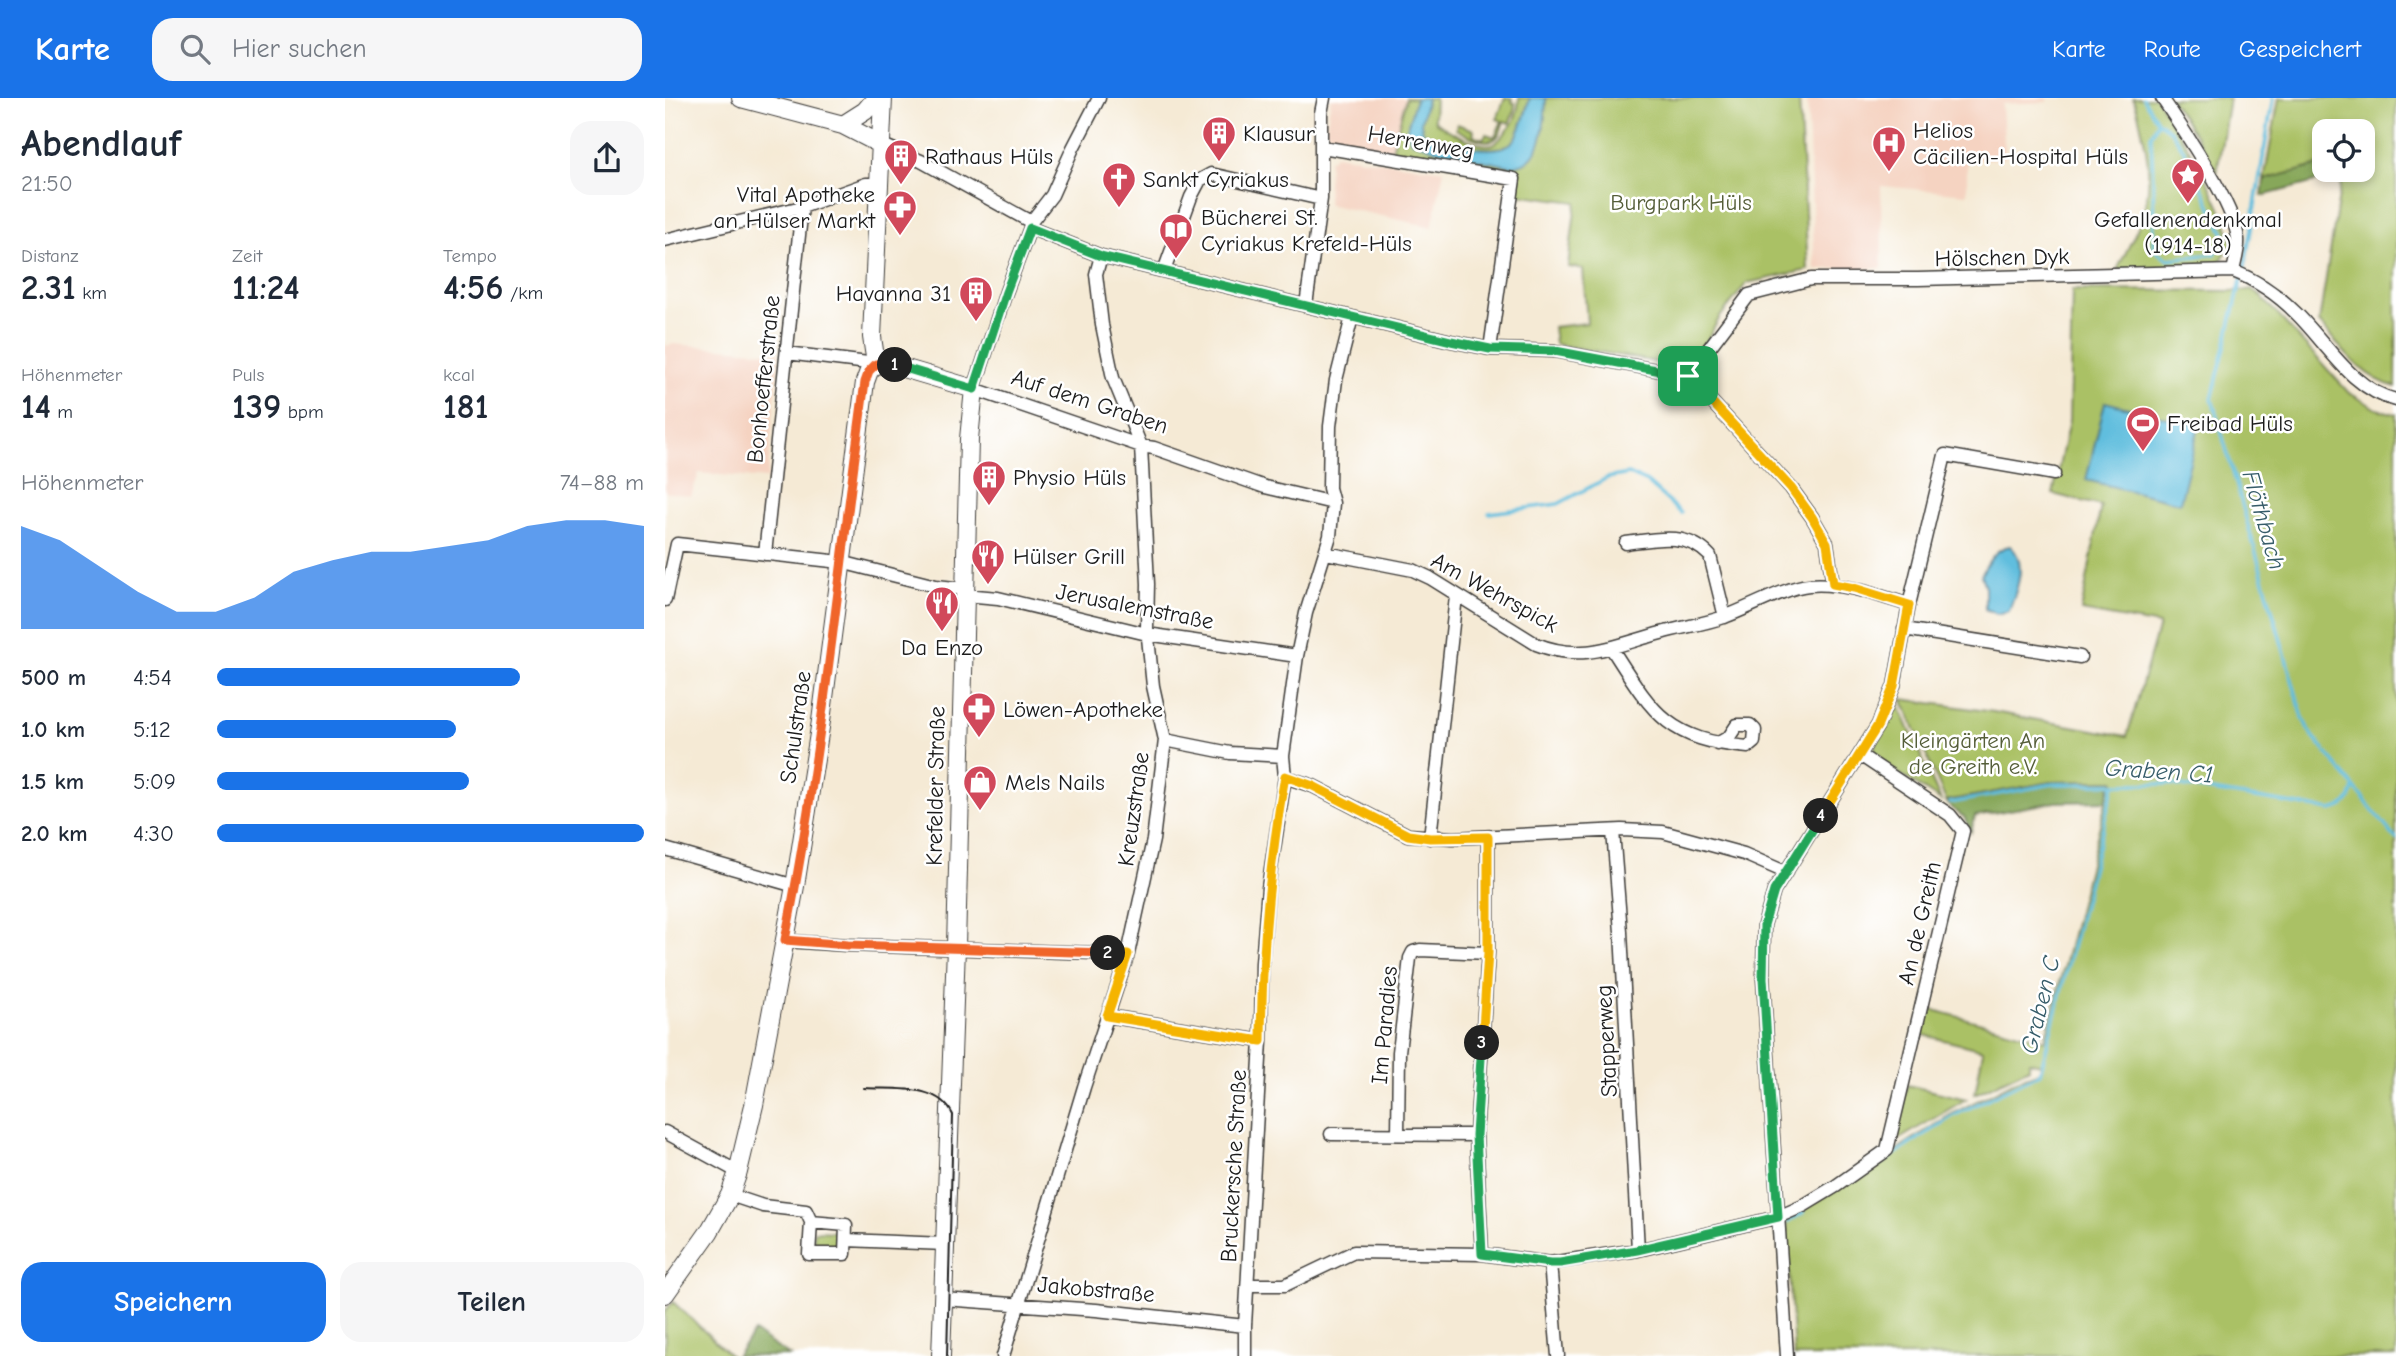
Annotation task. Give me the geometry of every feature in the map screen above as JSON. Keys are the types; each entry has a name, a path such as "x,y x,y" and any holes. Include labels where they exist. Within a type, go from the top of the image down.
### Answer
{"street":[{"path":"741,98 843,125 921,161 1031,225 1101,256 1490,349 1555,351 1688,376 1791,488 1805,507 1827,543 1833,584"},
{"path":"843,125 865,111 876,98"},
{"name":"Schulstraße","path":"665,1294 709,1232 730,1195 738,1171 768,1037 796,886 821,721 865,382 869,371 876,364 872,337 883,98"},
{"name":"Krefelder Straße","path":"941,1356 956,947 970,425 974,389 1031,225 1052,195 1100,98"},
{"path":"1306,305 1321,198 1321,113 1324,98"},
{"path":"2162,98 2226,203 2238,240 2233,271"},
{"name":"Herrenweg","path":"1322,147 1514,179 1490,349"},
{"path":"1164,271 1191,197 1200,180 1211,174 1321,198"},
{"path":"665,240 801,207 866,184 879,184"},
{"name":"Bonhoefferstraße","path":"765,554 801,207"},
{"name":"Kreuzstraße","path":"1003,1356 1084,1087 1128,954 1153,840 1165,740 1153,686 1147,634 1148,584 1141,446 1114,378 1102,326 1096,274 1101,256"},
{"name":"Hölschen Dyk","path":"1688,376 1749,295 1811,279 2233,271 2250,277 2296,312 2344,369 2385,398 2396,400"},
{"name":"Bruckersche Straße","path":"1245,1356 1261,1041 1262,963 1268,888 1285,776 1283,756 1297,656 1312,592 1326,554 1333,503 1329,488 1330,426 1336,380 1352,317"},
{"name":"Auf dem Graben","path":"787,353 893,365 974,389 1286,493 1333,503"},
{"path":"1787,1356 1763,978 1764,925 1768,906 1785,872 1878,725 1894,686 1909,605 1945,455 2054,474"},
{"path":"1626,543 1680,538 1705,551 1710,556 1725,617"},
{"name":"Jerusalemstraße","path":"665,600 677,544 841,562 1147,634 1297,656"},
{"name":"Am Wehrspick","path":"1326,554 1413,570 1526,637 1551,650 1568,653 1612,649 1635,640 1725,617 1806,585 1833,584 1854,588 1909,605"},
{"path":"1430,838 1456,596"},
{"path":"1904,629 2080,657"},
{"path":"1612,649 1644,699 1658,715 1694,737 1717,744"},
{"path":"1165,740 1230,753 1283,756"},
{"name":"An de Greith","path":"1778,1217 1825,1192 1887,1150 1962,831 1949,815 1860,755"},
{"path":"1285,776 1313,786 1408,835 1430,838 1613,831 1663,832 1757,858 1785,872"},
{"name":"Stapperweg","path":"1613,831 1621,932 1637,1250"},
{"path":"1482,1254 1476,1135 1488,953 1488,837"},
{"path":"665,849 796,886"},
{"path":"785,940 848,945 1128,954"},
{"name":"Im Paradies","path":"1398,1134 1399,1052 1410,958 1413,952 1420,950 1488,953"},
{"path":"1107,1016 1261,1041"},
{"path":"665,1132 738,1171"},
{"path":"1331,1134 1476,1135"},
{"path":"730,1195 763,1206 806,1211 811,1222 809,1254 845,1254 846,1225 811,1222"},
{"path":"1248,1284 1285,1285 1355,1252 1482,1254 1550,1263 1637,1250 1778,1217"},
{"path":"846,1240 945,1244"},
{"path":"1550,1263 1557,1356"},
{"name":"Jakobstraße","path":"943,1299 1017,1303 1245,1326"}],"shaded area":[{"path":"1331,98 1406,98 1392,150 1339,144 1335,136 1326,129"},
{"name":"Helios Cäcilien-Hospital Hüls","path":"1807,98 2048,98 2048,102 2002,104 2005,158 1967,160 1967,194 1881,186 1882,268 1815,269"},
{"path":"1335,155 1444,170 1432,227 1327,204 1329,161"},
{"path":"673,344 779,353 767,479 699,473 691,496 665,492 665,346"}],"green space":[{"name":"Burgpark Hüls","path":"1406,98 1416,98 1407,128 1444,153 1510,166 1521,164 1536,151 1543,131 1546,98 1799,98 1808,270 1747,283 1720,317 1703,347 1693,358 1680,364 1555,344 1553,327 1587,323 1583,269 1568,267 1576,202 1515,194 1518,174 1394,154 1392,150"},
{"path":"1427,98 1435,98 1436,123 1464,138 1487,145 1498,141 1511,125 1517,113 1519,98 1530,98 1515,139 1508,145 1484,148 1455,144 1422,131 1421,122"},
{"path":"1505,98 1513,98 1514,113 1509,123 1504,121 1496,138 1479,140 1456,129 1457,124 1474,130 1473,135 1483,139 1486,134 1495,137 1502,121 1497,119"},
{"path":"2133,98 2156,98 2210,186 2232,243 2220,262 2204,267 2117,270 2141,220 2148,190 2147,156"},
{"path":"2170,98 2229,98 2217,173 2196,136"},
{"path":"2279,98 2396,98 2396,387 2372,377 2362,369 2319,322 2341,182 2375,182 2375,119 2312,119 2312,167 2264,180"},
{"path":"2312,167 2312,182 2315,182 2262,196 2264,180"},
{"name":"Kleingärten An de Greith e.V.","path":"2251,289 2260,295 2348,392 2377,409 2396,414 2396,1356 1794,1356 1786,1221 1950,1115 2017,1080 2040,1072 2041,1064 2029,1061 2029,1068 1975,1094 1983,1050 1920,1034 1926,1008 2045,1040 2110,786 2114,781 2052,782 1946,801 1902,699 1994,712 2127,736 2159,625 2081,611 2101,506 2053,494 2069,421 2072,290"},
{"path":"1896,699 1941,801 1874,754 1875,745"},
{"path":"2114,781 2106,801 2056,802 1975,816 1971,832 1964,817 1946,801 2052,782"},
{"path":"1907,1085 1966,1099 1893,1143"},
{"path":"814,1231 839,1232 838,1249 814,1248"},
{"path":"673,1302 731,1356 665,1356 665,1311"},
{"path":"754,1332 790,1356 736,1356"}],"water":[{"path":"1416,98 1427,98 1421,122 1422,131 1426,134 1485,149 1507,145 1515,139 1530,98 1546,98 1540,142 1529,159 1510,166 1444,153 1410,140 1407,128"},
{"name":"Freibad Hüls","path":"2105,402 2199,426 2180,503 2086,480"},
{"path":"2010,546 2019,560 2019,577 2009,611 1997,614 1985,609 1985,587 1981,575 1996,553"}],"waterway":[{"path":"2143,98 2158,122 2171,131 2184,150 2224,234 2215,254 2168,259 2154,250 2151,135 2158,122"},
{"name":"Flöthbach","path":"2273,98 2245,265 2212,399 2303,718 2309,731 2396,839"},
{"path":"1489,513 1558,504 1607,478 1629,474 1647,482 1681,513"},
{"name":"Graben C1","path":"1950,803 2053,784 2169,784 2331,810 2347,803 2354,787"},
{"name":"Graben C","path":"1867,1172 1953,1116 2040,1073 2114,784"},
{"name":"Graben C","path":"1788,1222 1804,1212"}],"tram line":[{"path":"864,1088 915,1090 926,1093 946,1105 953,1115 947,1356"}],"place":[{"name":"Klausur","path":"1219,163"},
{"name":"Helios Cäcilien-Hospital Hüls","path":"1889,173"},
{"name":"Rathaus Hüls","path":"901,186"},
{"name":"Gefallenendenkmal (1914-18)","path":"2188,205"},
{"name":"Sankt Cyriakus","path":"1119,209"},
{"name":"Vital Apotheke an Hülser Markt","path":"900,237"},
{"name":"Bücherei St. Cyriakus Krefeld-Hüls","path":"1176,260"},
{"name":"Havanna 31","path":"976,323"},
{"name":"Freibad Hüls","path":"2143,453"},
{"name":"Physio Hüls","path":"989,507"},
{"name":"Hülser Grill","path":"988,586"},
{"name":"Da Enzo","path":"942,633"},
{"name":"Löwen-Apotheke","path":"979,739"},
{"name":"Mels Nails","path":"980,812"}],"route":[{"path":"1030,228 1101,256 1451,341 1490,349 1555,351 1688,376 1791,488 1812,517 1827,543 1833,584 1909,605 1894,686 1878,725 1785,872 1768,906 1764,925 1763,978 1778,1217 1637,1250 1560,1263 1482,1254 1476,1135 1488,953 1488,837 1430,838 1408,835 1313,786 1285,776 1268,888 1262,963 1261,1041 1107,1016 1128,954 848,945 785,940 821,721 865,382 869,371 876,364 883,363 974,389 1030,228"}]}
